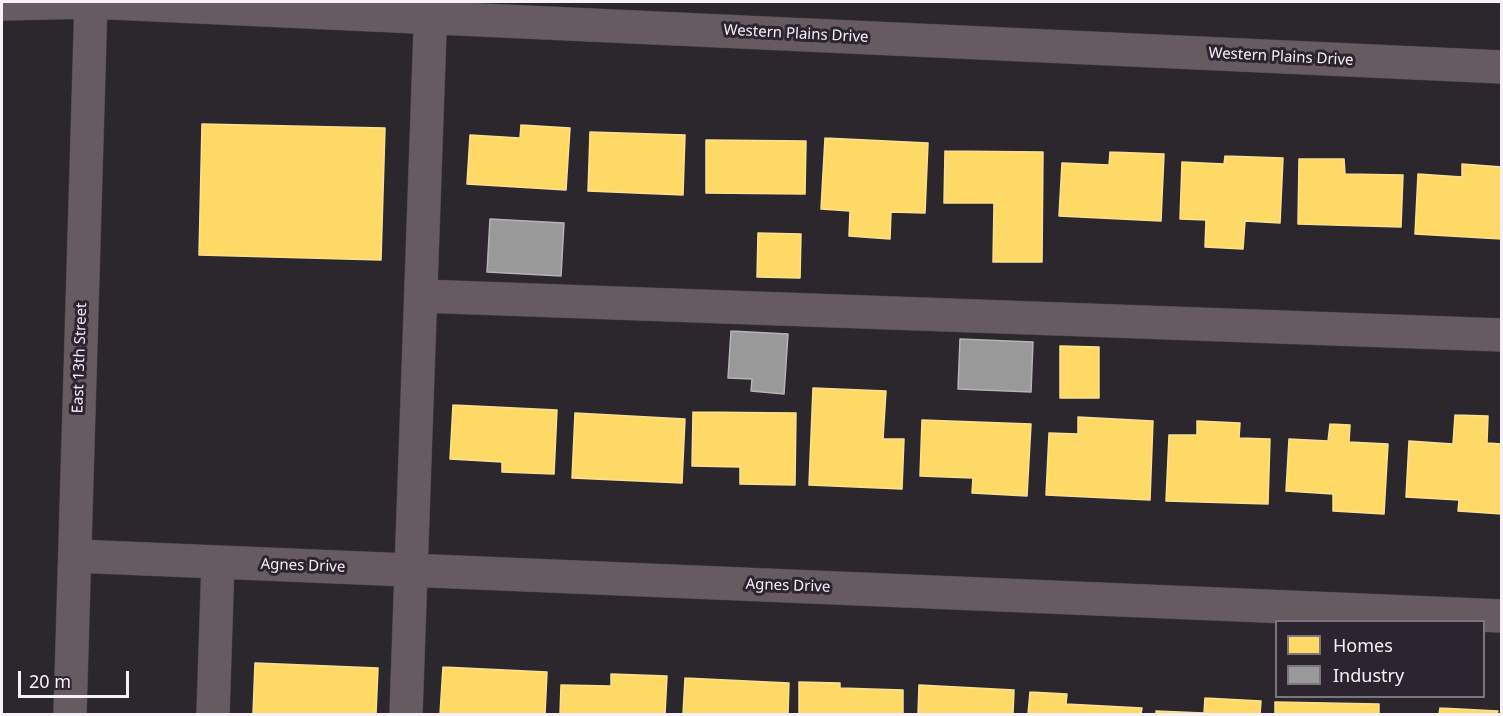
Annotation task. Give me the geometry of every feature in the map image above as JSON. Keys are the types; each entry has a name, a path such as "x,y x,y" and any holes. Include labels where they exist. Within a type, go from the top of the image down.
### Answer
{"street":[{"name":"Western Plains Drive","path":"2,4 90,2 431,10 1502,67"},
{"name":"East 13th Street","path":"70,714 90,2"},
{"path":"406,714 431,10"},
{"path":"421,296 1502,336"},
{"name":"Agnes Drive","path":"75,556 1502,616"},
{"path":"213,714 218,562"}],"building: Homes":[{"path":"202,124 385,128 381,260 199,255"},
{"path":"521,125 570,128 566,190 467,184 470,135 520,138"},
{"path":"590,132 685,135 683,195 588,191"},
{"path":"825,138 928,143 925,213 891,212 890,239 849,236 850,211 821,209"},
{"path":"706,140 806,141 805,194 706,193"},
{"path":"945,151 1043,152 1042,262 993,262 994,203 944,203"},
{"path":"1110,152 1164,154 1161,221 1059,216 1062,163 1109,165"},
{"path":"1225,156 1283,158 1280,223 1245,221 1243,249 1205,247 1206,220 1180,219 1182,162 1224,164"},
{"path":"1299,159 1344,159 1345,174 1403,175 1401,227 1298,224"},
{"path":"1462,164 1502,167 1502,239 1415,234 1418,174 1462,177"},
{"path":"758,233 801,234 800,278 757,277"},
{"path":"1060,346 1099,347 1099,398 1060,398"},
{"path":"813,388 886,391 883,439 904,439 902,489 809,485"},
{"path":"453,405 557,410 554,474 502,472 502,462 450,459"},
{"path":"693,412 796,413 795,485 740,484 740,467 692,466"},
{"path":"575,413 685,419 682,483 572,478"},
{"path":"1455,415 1488,416 1487,443 1502,444 1502,514 1458,511 1459,500 1406,497 1409,441 1453,444"},
{"path":"1078,417 1153,421 1150,500 1046,495 1049,433 1078,434"},
{"path":"922,420 1031,424 1027,496 972,493 973,478 920,476"},
{"path":"1197,421 1240,423 1239,438 1270,439 1268,504 1166,501 1169,435 1197,435"},
{"path":"1330,424 1350,425 1349,442 1388,444 1384,514 1333,511 1333,494 1286,491 1289,439 1328,441"},
{"path":"255,663 378,668 376,714 253,714"},
{"path":"443,667 547,672 545,714 440,714"},
{"path":"611,674 667,676 665,714 560,714 561,685 611,686"},
{"path":"685,678 789,683 788,714 683,714"},
{"path":"799,682 840,683 840,688 903,690 903,714 799,714"},
{"path":"919,685 1014,690 1013,714 918,714"},
{"path":"1030,692 1067,694 1066,704 1142,708 1141,714 1028,714"},
{"path":"1205,698 1261,701 1260,714 1156,714 1156,711 1204,713"},
{"path":"1275,702 1379,704 1379,714 1275,714"},
{"path":"1440,708 1498,711 1497,714 1439,714"}],"building: Industry":[{"path":"490,219 564,223 561,276 487,272"},
{"path":"731,331 788,334 784,394 751,391 752,379 728,378"},
{"path":"960,339 1033,342 1031,392 958,389"}]}
